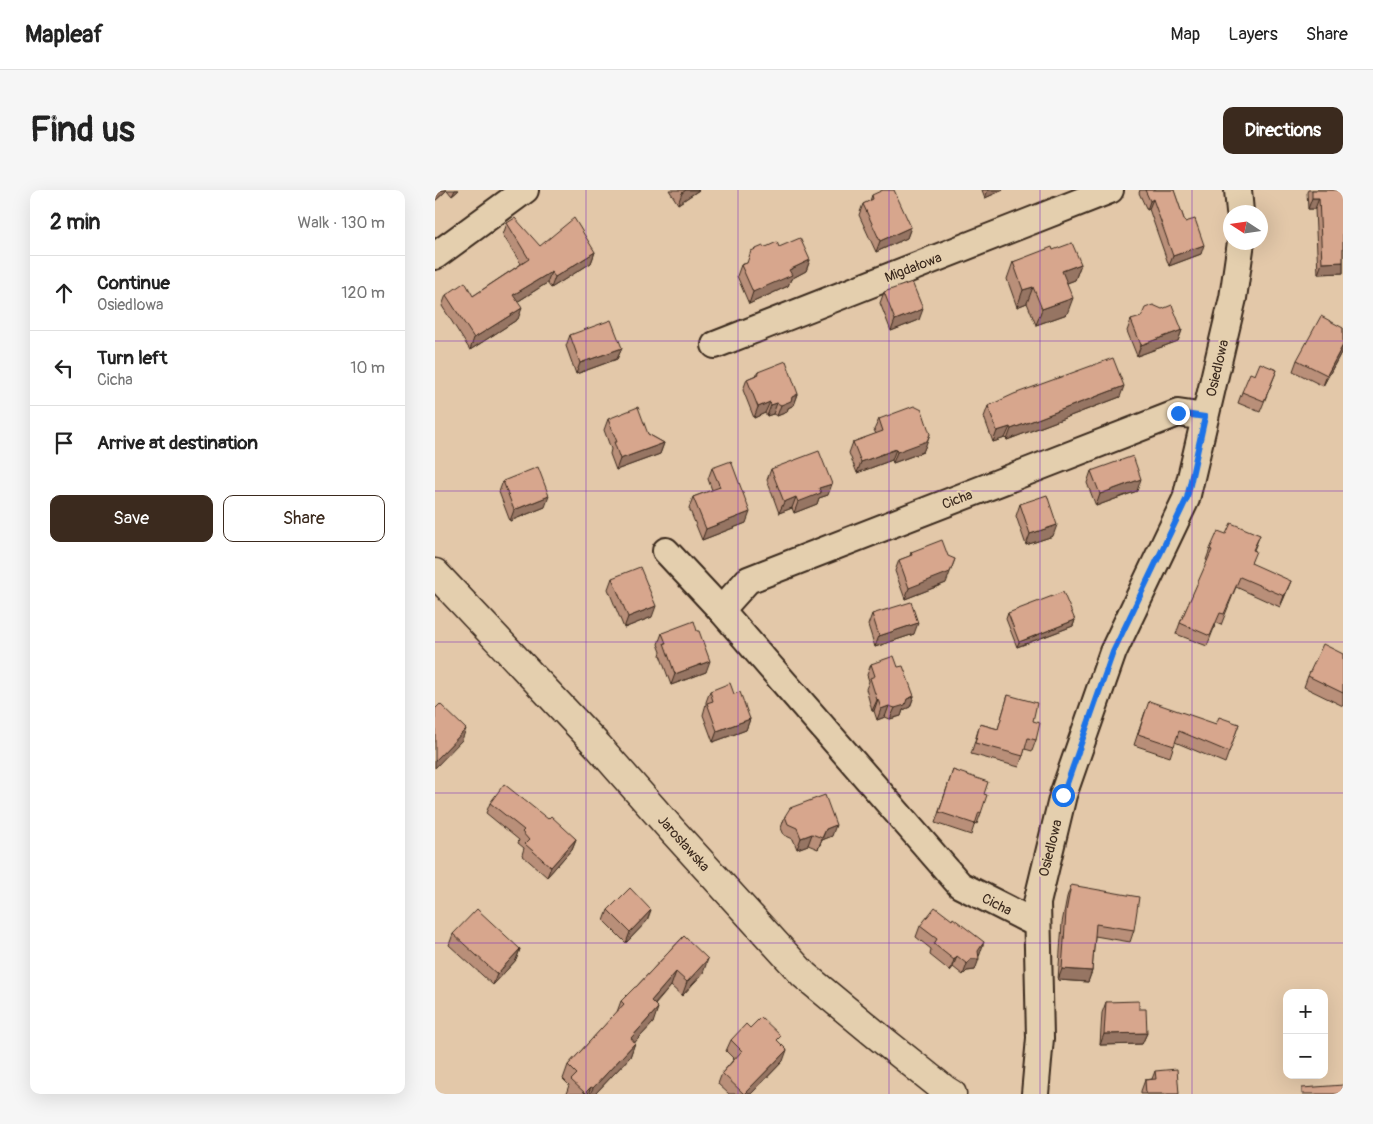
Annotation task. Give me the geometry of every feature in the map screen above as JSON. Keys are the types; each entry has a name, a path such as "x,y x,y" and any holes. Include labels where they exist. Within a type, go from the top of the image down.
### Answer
{"main road":[{"name":"Jarosławska","path":"435,573 598,746 671,829 805,975 874,1034 953,1094"}],"street":[{"path":"435,256 525,190"},
{"name":"Migdałowa","path":"715,345 1110,190"},
{"path":"1238,190 1239,205"},
{"name":"Osiedlowa","path":"1035,1094 1040,1038 1037,903 1063,795 1113,652 1187,498 1233,298 1240,250"},
{"name":"Cicha","path":"721,610 748,580 1178,413 1205,417"},
{"name":"Cicha","path":"666,551 721,610 960,885 1037,924"}],"building":[{"path":"883,190 894,190 911,227 880,241 863,204 873,199 872,195"},
{"path":"1145,190 1174,190 1185,222 1195,219 1204,245 1173,256 1153,199 1150,201"},
{"path":"1312,190 1343,190 1343,262 1322,263 1319,198 1312,198"},
{"path":"515,218 540,246 574,218 595,252 555,277 551,272 513,295 522,308 474,338 446,295 465,282 473,296 529,259 507,223"},
{"path":"800,238 810,260 789,270 792,275 753,292 741,265 747,263 751,251 777,242 779,247"},
{"path":"1072,243 1081,264 1062,271 1073,298 1042,309 1033,287 1023,290 1013,262 1052,247 1053,250"},
{"path":"912,282 923,309 895,320 884,292"},
{"path":"1153,305 1162,309 1172,305 1182,330 1141,345 1131,320 1141,317 1145,308"},
{"path":"1321,316 1343,328 1343,345 1327,375 1297,360"},
{"path":"611,320 622,348 580,363 570,335"},
{"path":"1113,358 1124,386 1011,429 1010,427 997,431 988,406 1014,394"},
{"path":"786,361 798,394 792,397 791,401 781,405 777,403 771,405 770,402 758,407 747,379 759,374 758,372"},
{"path":"1260,363 1277,370 1264,401 1242,392 1250,373 1255,375"},
{"path":"914,406 922,410 930,434 927,441 897,452 896,449 861,462 853,442 883,431 879,419"},
{"path":"638,407 648,434 664,443 620,459 614,442 617,442 608,419"},
{"path":"819,451 832,484 819,488 821,493 798,502 796,497 784,502 771,469"},
{"path":"1133,456 1141,479 1100,494 1091,471"},
{"path":"731,461 750,512 706,529 693,497 720,487 712,468"},
{"path":"538,467 549,496 514,510 503,481"},
{"path":"1047,495 1057,525 1030,534 1020,504"},
{"path":"1231,523 1260,535 1253,550 1256,551 1251,563 1291,581 1284,596 1240,577 1224,614 1220,613 1210,636 1180,623 1212,550 1210,549 1218,531 1226,534"},
{"path":"942,540 948,556 955,559 950,572 909,588 899,560 912,555 911,552"},
{"path":"640,567 656,606 628,617 612,578"},
{"path":"1063,592 1075,620 1019,642 1008,613"},
{"path":"911,602 918,623 879,636 872,614"},
{"path":"694,621 710,661 675,674 662,633"},
{"path":"1323,644 1343,654 1343,693 1308,676"},
{"path":"894,656 898,667 903,666 914,696 907,699 905,705 895,708 889,706 881,709 870,678 875,676 871,664"},
{"path":"730,683 734,694 740,692 750,719 717,731 707,703 713,701 710,691"},
{"path":"1008,695 1037,703 1033,721 1040,723 1036,740 1028,738 1023,756 975,743 980,724 998,729"},
{"path":"1149,701 1216,724 1219,717 1239,724 1229,752 1179,731 1174,746 1138,734"},
{"path":"440,704 466,729 435,761 435,709"},
{"path":"953,770 988,782 984,794 987,795 975,824 939,812"},
{"path":"504,784 548,819 551,816 576,839 551,867 525,844 529,840 522,832 524,830 490,803"},
{"path":"825,795 836,825 826,829 822,838 812,834 801,838 797,828 788,824 785,816 790,808"},
{"path":"1071,885 1139,897 1134,930 1096,924 1092,971 1062,969 1066,912"},
{"path":"630,888 651,910 630,932 608,910"},
{"path":"935,907 952,920 953,918 984,942 978,951 979,959 971,959 967,964 957,956 954,960 934,944 937,939 920,926"},
{"path":"477,909 520,949 497,974 453,934"},
{"path":"684,936 708,959 687,982 676,972 651,1001 658,1008 631,1038 635,1043 593,1088 591,1087 585,1093 571,1080 577,1074 568,1065 624,1004 621,1001"},
{"path":"1139,1001 1139,1009 1146,1009 1147,1033 1104,1034 1106,1002"},
{"path":"761,1017 781,1036 777,1040 787,1050 744,1094 722,1073 742,1051 731,1040 746,1024 750,1028"},
{"path":"1177,1069 1179,1094 1146,1094 1145,1080 1156,1079 1155,1071"},
{"path":"1343,1085 1343,1094 1302,1094 1302,1088"}],"route":[{"path":"1063,795 1113,652 1187,498 1205,417 1178,413"}]}
